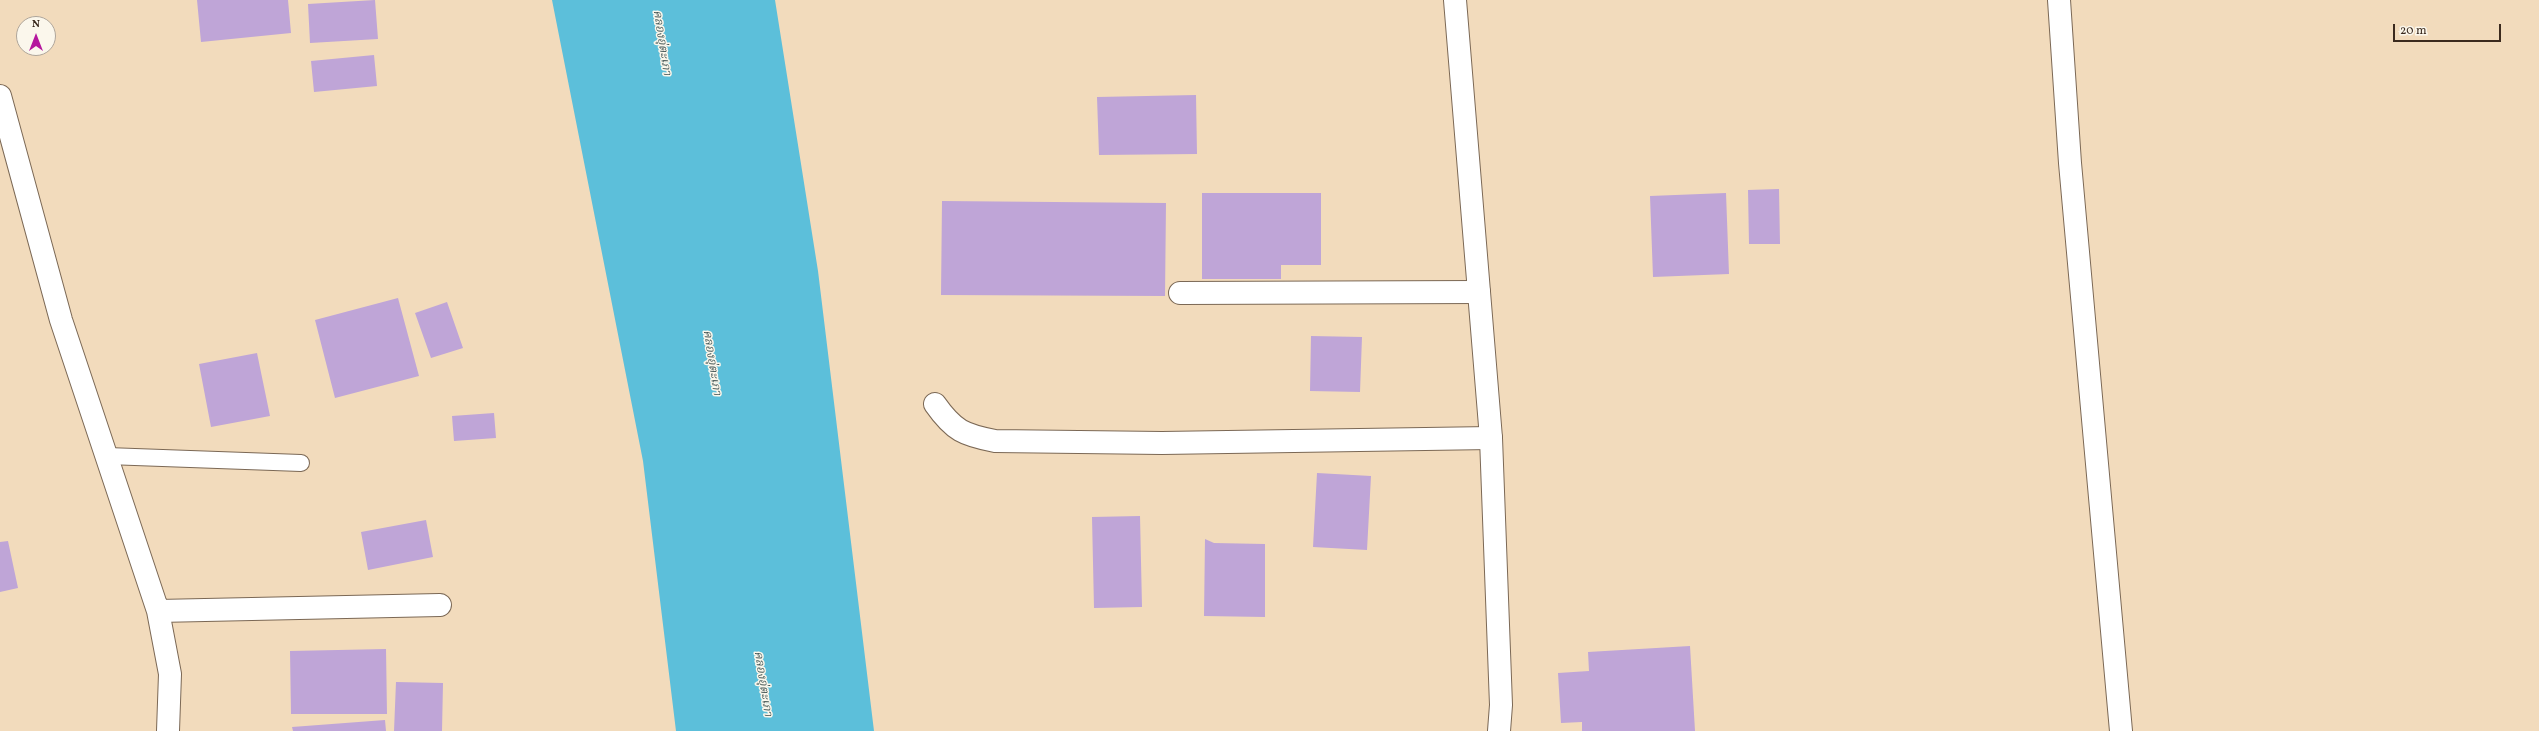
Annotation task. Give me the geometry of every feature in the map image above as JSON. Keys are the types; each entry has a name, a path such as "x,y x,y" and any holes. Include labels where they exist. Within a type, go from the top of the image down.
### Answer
{"street":[{"path":"1455,0 1491,438 1501,705 1499,731"},
{"path":"2059,0 2070,163 2121,731"},
{"path":"0,96 61,320 158,611 170,674 168,731"},
{"path":"1180,293 1479,292"},
{"path":"935,404 948,423 972,436 995,441 1162,443 1491,438"},
{"path":"158,611 440,605"}],"lane":[{"path":"107,456 301,463"}],"water":[{"name":"คลองอุ่ตะเภา","path":"552,0 775,0 818,271 874,731 676,731 643,461"}],"building":[{"path":"197,0 288,0 291,33 201,42"},
{"path":"375,0 378,39 310,43 308,4"},
{"path":"374,55 377,86 314,92 311,61"},
{"path":"1196,95 1197,154 1099,155 1097,97"},
{"path":"1779,189 1780,244 1749,244 1748,190"},
{"path":"1202,193 1321,193 1321,265 1281,265 1281,279 1202,279"},
{"path":"1726,193 1729,274 1653,277 1650,196"},
{"path":"942,201 1166,203 1165,296 941,295"},
{"path":"398,298 419,376 335,398 315,320"},
{"path":"447,302 463,348 431,358 415,313"},
{"path":"1311,336 1362,337 1360,392 1310,391"},
{"path":"257,353 270,416 211,427 199,364"},
{"path":"494,413 496,438 454,441 452,416"},
{"path":"1317,473 1371,476 1367,550 1313,547"},
{"path":"1140,516 1142,607 1094,608 1092,517"},
{"path":"426,520 433,557 368,570 361,532"},
{"path":"1205,539 1214,543 1265,544 1265,617 1204,616"},
{"path":"8,541 18,588 0,592 0,542"},
{"path":"1690,646 1695,731 1582,731 1582,722 1561,723 1558,673 1589,671 1588,652"},
{"path":"386,649 387,714 291,714 290,651"},
{"path":"396,682 443,683 442,731 394,731"},
{"path":"385,720 386,731 293,731 292,727"}]}
